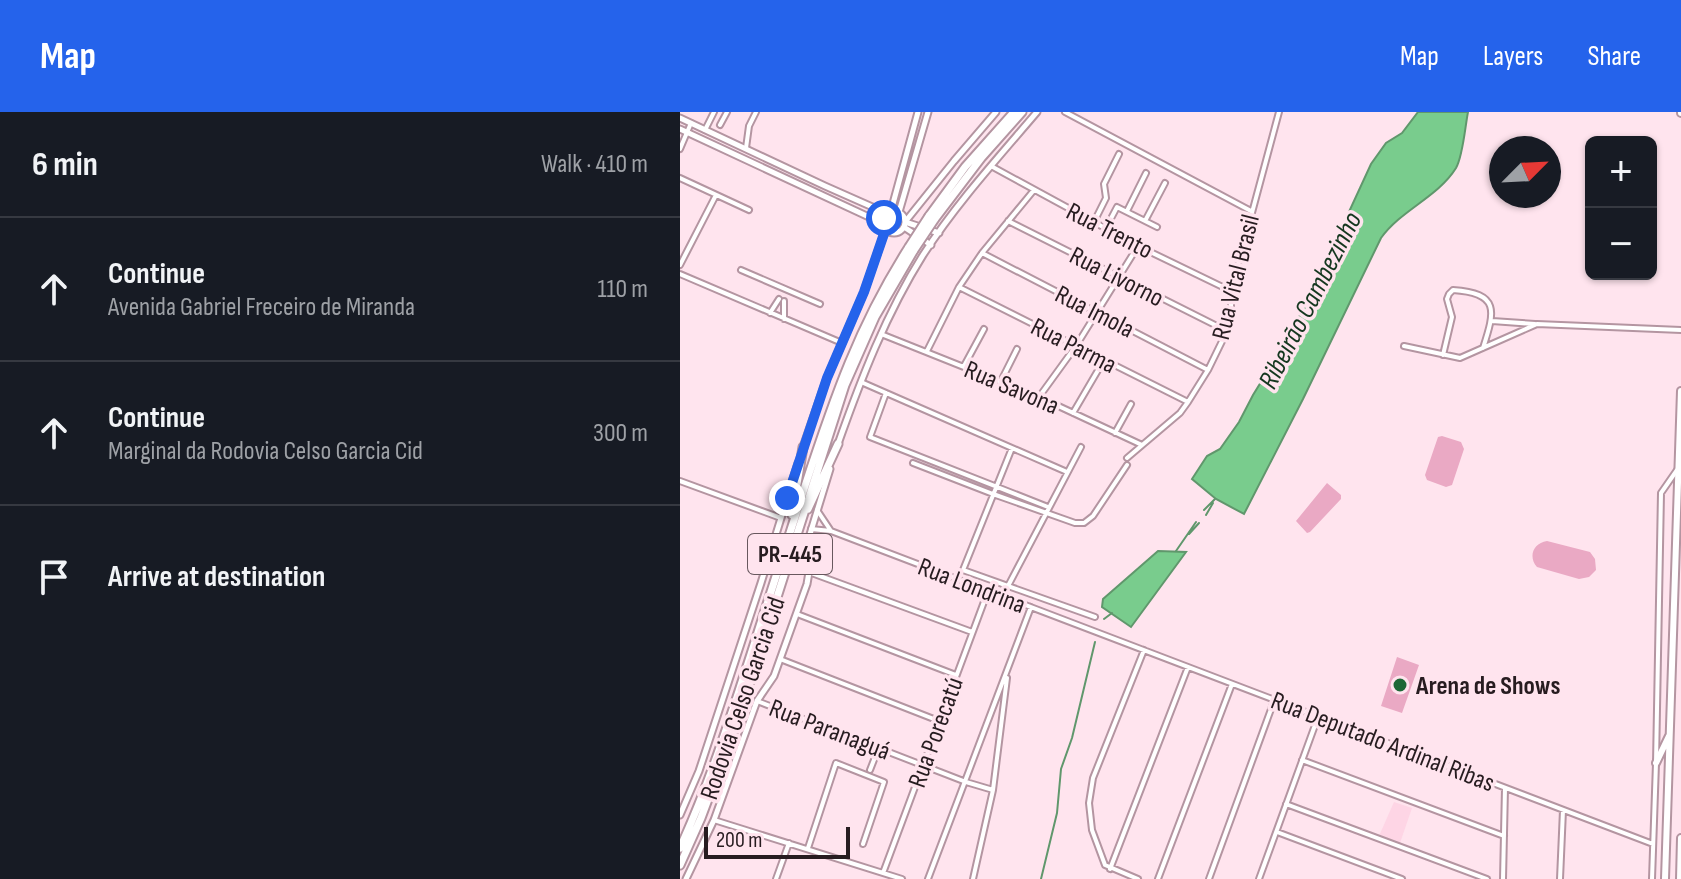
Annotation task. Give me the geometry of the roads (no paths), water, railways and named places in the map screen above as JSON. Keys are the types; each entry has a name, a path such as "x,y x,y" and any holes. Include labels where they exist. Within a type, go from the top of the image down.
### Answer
{"highway":[{"name":"Rodovia Celso Garcia Cid","path":"680,865 737,722 823,428 847,364 877,301 965,167 1014,112"},
{"name":"Rodovia Celso Garcia Cid","path":"932,218 1022,112"},
{"path":"1665,879 1681,391"},
{"path":"792,538 838,444"},
{"path":"792,538 803,447"},
{"name":"Rodovia Celso Garcia Cid","path":"680,848 696,813 792,538"},
{"path":"1656,763 1670,732"},
{"path":"1680,879 1681,838"}],"street":[{"path":"705,130 714,112"},
{"path":"720,125 727,112"},
{"path":"746,148 749,126 756,112"},
{"path":"680,815 704,756 827,378 864,292 885,226 885,216 891,211 918,112"},
{"path":"899,212 928,112"},
{"path":"680,129 896,232 996,112"},
{"path":"811,529 838,444 888,316 959,204 1037,112"},
{"path":"1065,112 1251,211"},
{"name":"Rua Vital Brasil","path":"1127,458 1180,413 1208,370 1227,331 1231,316 1231,291 1279,112"},
{"path":"680,118 877,209 899,212 903,215 904,224 931,245"},
{"path":"680,149 691,123"},
{"path":"1094,222 1106,198 1104,184 1119,154"},
{"name":"Rua Trento","path":"991,166 1138,246 1231,291"},
{"path":"1127,211 1146,173"},
{"path":"680,178 749,210"},
{"path":"1145,221 1165,183"},
{"path":"810,190 812,186 825,186"},
{"path":"927,351 959,287 982,253 1034,190"},
{"path":"680,265 716,195"},
{"path":"1106,228 1117,207 1157,227"},
{"name":"Rua Livorno","path":"1008,221 1227,331"},
{"path":"904,224 939,233"},
{"path":"1039,397 1076,346 1138,246"},
{"name":"Rua Imola","path":"982,253 1208,370"},
{"path":"741,270 784,295 820,304"},
{"path":"680,274 842,343"},
{"name":"Rua Parma","path":"959,287 1188,402"},
{"path":"1443,355 1452,317 1447,299 1453,290 1476,292 1484,297 1492,311 1483,348"},
{"path":"770,313 784,295"},
{"path":"784,295 784,319"},
{"path":"1492,321 1681,330"},
{"path":"1404,346 1460,358 1537,324"},
{"path":"964,366 984,329"},
{"name":"Rua Savona","path":"881,334 1039,397 1142,445"},
{"path":"1001,381 1017,349"},
{"path":"1073,413 1104,360"},
{"path":"861,382 1067,472"},
{"path":"886,393 870,437 1048,507"},
{"path":"1115,433 1131,404"},
{"path":"1008,586 1081,447"},
{"path":"1012,448 963,570 1095,617"},
{"path":"913,463 1075,523 1084,523 1093,516 1127,465"},
{"path":"1652,879 1661,493 1678,468"},
{"path":"680,481 781,518"},
{"path":"817,510 831,531"},
{"name":"Rua Londrina","path":"811,529 831,531 1113,639"},
{"name":"PR-445","path":"686,879 714,820 757,701 774,676 797,614 809,572 807,544 811,529"},
{"path":"809,572 972,632"},
{"name":"Rua Porecatú","path":"883,873 988,591"},
{"path":"928,879 1031,607"},
{"path":"797,614 956,675"},
{"name":"Rua Deputado Ardinal Ribas","path":"1113,639 1653,844"},
{"path":"1138,879 1105,865 1092,830 1089,803 1093,778 1144,650"},
{"path":"780,659 939,721"},
{"path":"1110,869 1188,667"},
{"path":"973,879 993,790 1008,668"},
{"path":"1158,879 1232,684"},
{"path":"1209,879 1274,700"},
{"name":"Rua Paranaguá","path":"757,701 993,790"},
{"path":"1269,879 1259,877 1318,717"},
{"path":"870,770 879,747"},
{"path":"1302,760 1504,836"},
{"path":"808,848 836,763 884,782 863,844"},
{"path":"1503,879 1505,788"},
{"path":"1286,804 1487,879"},
{"path":"1560,879 1563,810"},
{"path":"714,820 902,879"},
{"path":"1276,832 1402,879"},
{"path":"776,879 789,843"}],"water":[{"path":"1418,112 1468,112 1456,168 1440,187 1399,219 1381,238 1244,514 1216,499 1192,479 1207,456 1220,449 1239,422 1307,303 1371,164 1386,143 1402,133"},
{"path":"1158,551 1186,552 1131,627 1102,607 1103,599"}],"waterway":[{"name":"Ribeirão Cambezinho","path":"1204,510 1215,499"},
{"name":"Ribeirão Cambezinho","path":"1206,515 1213,503"},
{"name":"Ribeirão Cambezinho","path":"1176,551 1196,522"},
{"name":"Ribeirão Cambezinho","path":"1189,534 1199,523"},
{"name":"Ribeirão Cambezinho","path":"1104,619 1112,613"},
{"name":"Ribeirão Cambezinho","path":"1041,879 1057,813 1061,769 1072,738 1095,642"}],"place":[{"name":"Arena de Shows","path":"1400,685"}]}
